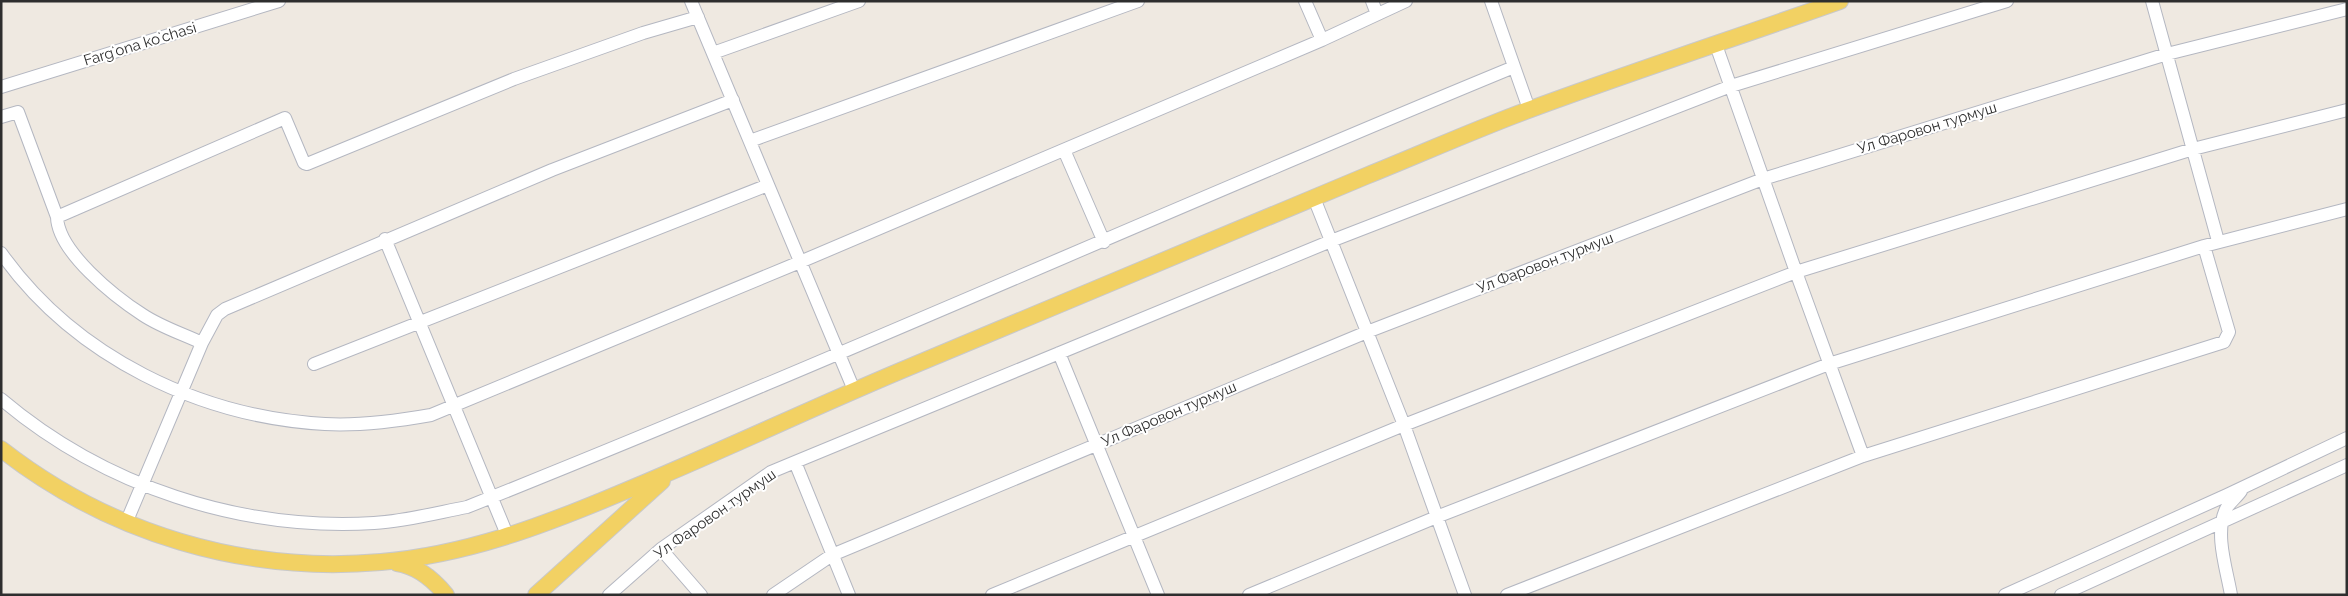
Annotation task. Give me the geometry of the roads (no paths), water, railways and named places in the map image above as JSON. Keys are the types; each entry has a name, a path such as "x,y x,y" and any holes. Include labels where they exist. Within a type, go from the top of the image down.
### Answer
{"main road":[{"path":"1,449 53,484 126,523 188,546 252,559 318,564 382,562 446,553 508,537 671,473 854,390 1529,109 1840,1"},
{"path":"536,595 671,473"},
{"path":"382,562 403,564 421,572 436,583 446,595"}],"street":[{"name":"Fargʻona koʻchasi","path":"1,87 279,1"},
{"path":"714,53 859,1"},
{"path":"750,141 1138,1"},
{"path":"1305,1 1322,40"},
{"path":"1372,1 1378,14"},
{"path":"1,253 12,269 50,309 84,338 122,363 180,393 233,410 287,421 328,425 398,421 431,415 455,407 1322,40 1406,1"},
{"path":"1491,1 1529,109"},
{"name":"Ул Фаровон турмуш","path":"609,595 661,549 771,472 794,462 1331,240 1731,86 2007,1"},
{"path":"2152,1 2218,241"},
{"path":"57,217 285,118 304,162 307,164 514,79 643,33 696,6 733,100 854,390"},
{"name":"Ул Фаровон турмуш","path":"772,595 832,555 1367,332 1763,179 2166,54 2347,9"},
{"path":"1716,45 1863,456"},
{"path":"1,400 83,457 142,486 183,499 253,516 342,523 404,520 467,507 838,354 1104,242 1364,129 1514,67"},
{"path":"126,523 202,343 218,315 225,309 552,170 733,100"},
{"path":"992,595 1404,424 1796,272 2193,148 2347,110"},
{"path":"1,117 18,112 57,217 60,235 73,255 102,283 144,316 202,343"},
{"path":"1064,150 1104,242"},
{"path":"314,364 768,185"},
{"path":"1314,198 1404,424 1439,516 1466,595"},
{"path":"1249,595 1439,516 1829,364 2218,241 2347,209"},
{"path":"385,240 508,537"},
{"path":"1507,595 1863,456 2224,342 2229,332 2204,246"},
{"path":"1058,353 1158,595"},
{"path":"2006,595 2347,438"},
{"path":"794,462 849,595"},
{"path":"2061,595 2347,465"},
{"path":"2231,595 2221,535 2222,522 2226,508 2246,486"},
{"path":"661,549 701,595"}]}
